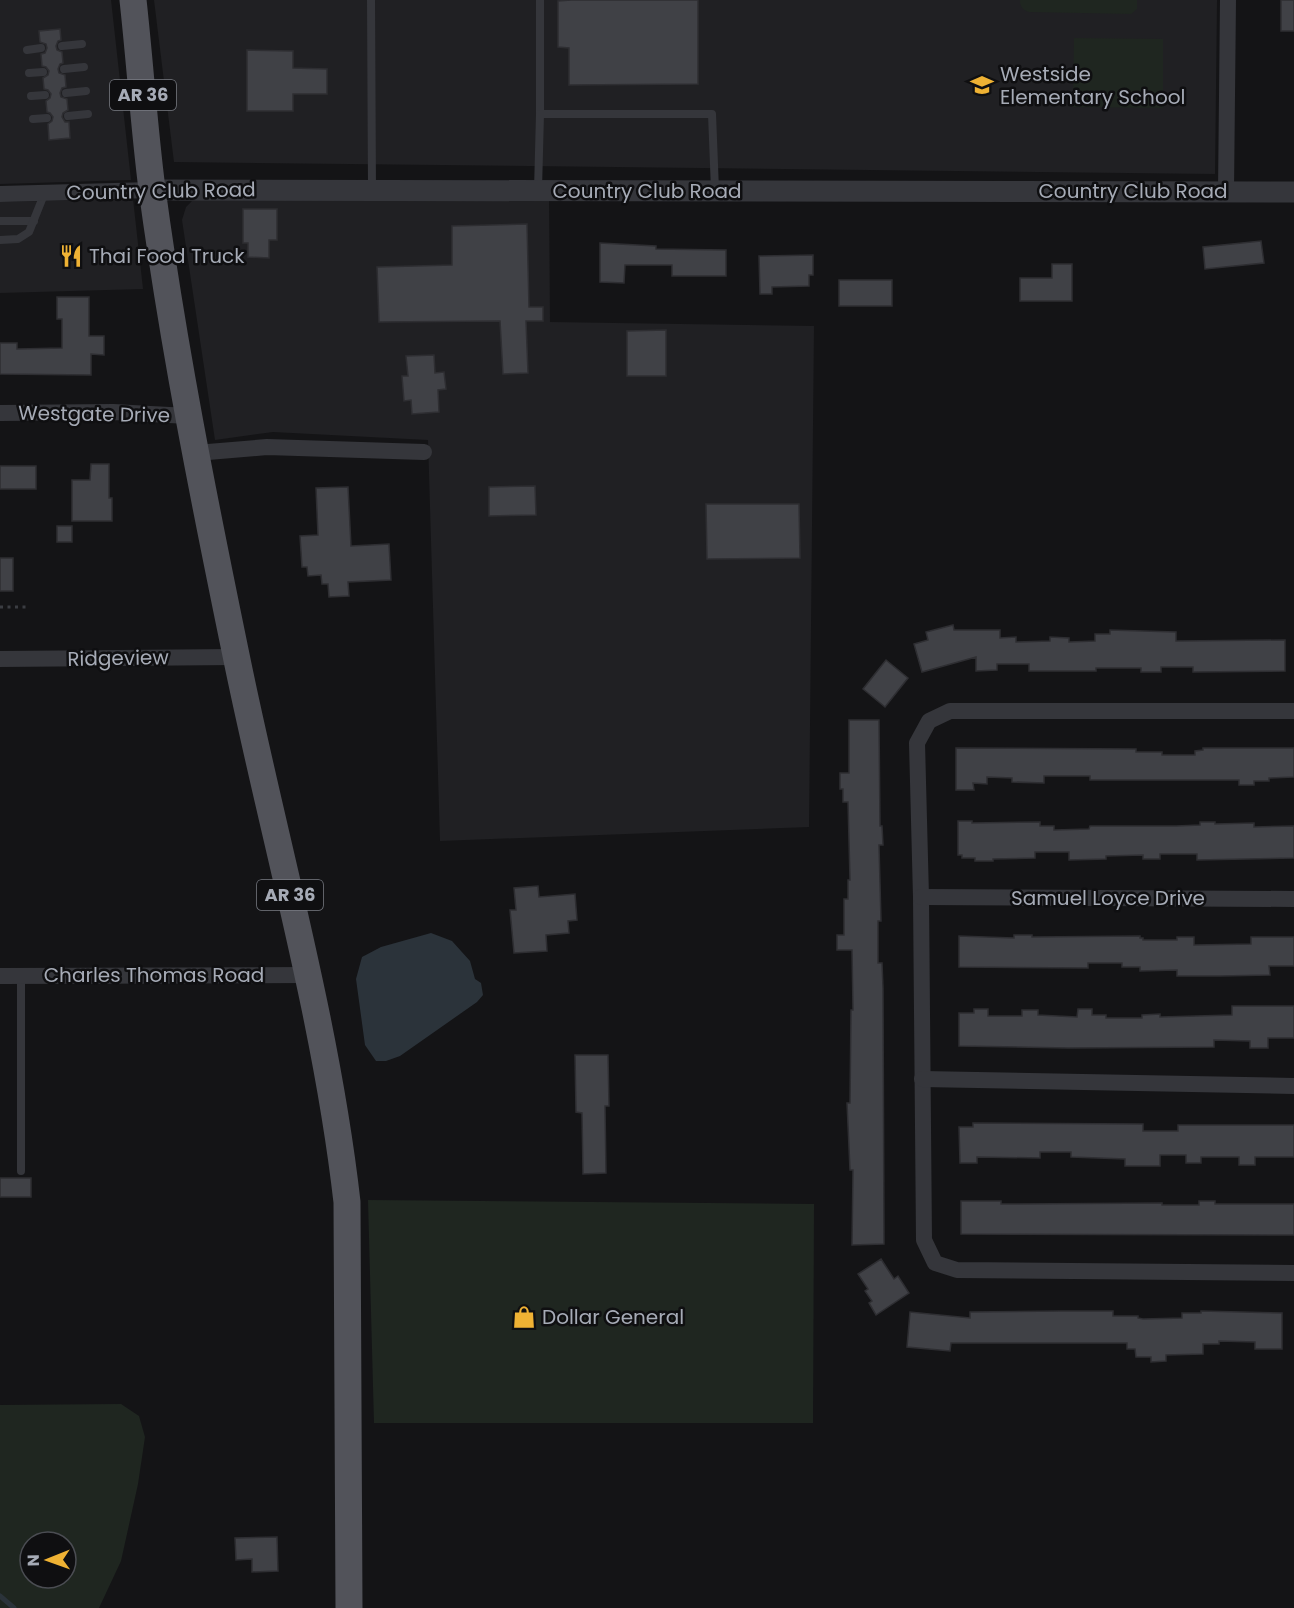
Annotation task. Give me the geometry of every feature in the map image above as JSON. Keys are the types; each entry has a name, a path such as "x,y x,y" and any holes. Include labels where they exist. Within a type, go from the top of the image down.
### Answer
{"main road":[{"name":"AR 36","path":"133,0 153,190 188,416 236,657 307,975 340,1138 347,1202 349,1608"}],"street":[{"path":"1226,191 1228,0"},
{"name":"Country Club Road","path":"0,194 153,190 1294,192"},
{"name":"Westgate Drive","path":"0,413 113,412 188,416"},
{"path":"196,453 267,447 424,452"},
{"name":"Ridgeview","path":"0,659 236,657"},
{"path":"1294,711 950,711 929,721 917,743 921,897 924,1240 935,1263 957,1270 1294,1273"},
{"name":"Samuel Loyce Drive","path":"921,897 1294,899"},
{"name":"Charles Thomas Road","path":"0,976 307,975"},
{"path":"922,1079 1294,1086"}],"lane":[{"path":"371,0 372,190"},
{"path":"538,190 540,0"},
{"path":"62,46 82,44"},
{"path":"27,50 41,48"},
{"path":"64,69 84,67"},
{"path":"29,73 43,72"},
{"path":"66,93 86,91"},
{"path":"31,96 45,95"},
{"path":"68,116 88,114"},
{"path":"540,114 712,114 715,191"},
{"path":"33,119 47,118"},
{"path":"0,240 24,237 34,221 45,192"},
{"path":"0,221 34,221"},
{"path":"21,976 21,1171"}],"path":[{"path":"0,607 29,607"}],"shaded area":[{"path":"0,0 111,0 131,180 0,184"},
{"path":"154,0 1217,0 1215,174 174,162"},
{"path":"1020,0 1137,0 1137,9 1131,14 1029,12 1022,8"},
{"path":"1074,38 1163,39 1163,108 1073,107"},
{"path":"202,198 549,198 550,322 814,326 809,827 440,841 428,440 273,432 215,440 182,220 186,207 192,201"},
{"path":"133,199 143,289 0,293 0,202"},
{"path":"431,933 452,941 470,961 475,979 481,983 483,995 477,1002 400,1056 386,1061 376,1061 365,1045 356,979 362,957 381,947"},
{"path":"368,1200 814,1204 813,1423 374,1423"},
{"path":"121,1404 139,1416 145,1437 138,1484 121,1561 99,1608 0,1608 0,1405"}],"building":[{"path":"698,0 698,84 569,85 569,48 558,47 558,1"},
{"path":"1281,0 1294,0 1294,31 1281,31"},
{"path":"60,29 61,40 56,46 57,50 62,52 63,63 58,69 59,73 65,75 66,87 62,88 60,93 61,97 67,99 68,110 63,113 62,117 65,122 69,122 70,138 49,140 48,124 53,117 47,112 46,101 51,94 44,89 43,78 48,75 49,71 42,66 41,54 45,53 47,48 46,44 40,42 39,31"},
{"path":"247,50 293,51 293,68 327,69 327,94 293,94 293,111 247,111"},
{"path":"243,209 277,209 277,240 269,240 269,258 248,257 248,243 243,243"},
{"path":"527,224 529,307 543,307 543,321 526,321 528,373 503,374 500,321 379,322 377,267 452,265 452,226"},
{"path":"1261,241 1264,263 1205,269 1203,247"},
{"path":"600,243 656,246 656,249 726,250 726,276 672,276 672,265 625,265 624,283 600,282"},
{"path":"813,255 813,275 809,275 809,286 772,287 772,294 760,294 759,256"},
{"path":"1052,264 1072,264 1072,301 1020,301 1020,278 1052,278"},
{"path":"839,280 892,280 892,306 839,306"},
{"path":"57,297 89,297 89,336 104,336 104,355 91,354 91,375 0,374 0,343 17,343 17,349 62,348 62,319 57,319"},
{"path":"666,330 666,376 627,376 627,331"},
{"path":"434,355 435,373 444,372 446,389 438,390 439,412 412,414 411,400 404,401 402,376 408,376 406,356"},
{"path":"91,464 109,464 112,521 72,521 72,480 90,480"},
{"path":"0,466 36,466 36,489 0,489"},
{"path":"535,486 536,515 489,516 489,487"},
{"path":"348,487 351,546 389,544 391,580 348,582 349,596 329,597 328,584 322,584 321,575 308,576 307,567 302,567 300,536 318,535 316,488"},
{"path":"706,504 799,504 800,558 707,559"},
{"path":"57,526 72,526 72,542 57,542"},
{"path":"0,558 13,558 13,591 0,591"},
{"path":"953,625 954,630 1000,630 1000,638 1016,637 1016,642 1050,641 1050,637 1069,638 1069,642 1095,641 1095,634 1110,634 1110,630 1176,632 1176,641 1285,640 1285,671 1193,672 1193,667 1161,667 1161,672 1141,672 1141,668 1029,671 1029,664 997,664 997,670 976,671 976,657 922,672 914,644 928,640 926,632"},
{"path":"886,660 908,678 885,707 863,689"},
{"path":"849,720 879,720 880,826 882,826 883,845 879,845 881,921 878,921 878,963 882,963 883,988 884,1244 852,1245 853,1170 850,1170 847,1103 850,1103 852,950 837,950 837,935 844,935 844,899 848,899 848,880 850,880 848,802 843,802 843,789 840,789 840,773 849,773"},
{"path":"956,748 1136,749 1136,752 1162,752 1162,755 1195,755 1195,751 1203,750 1203,748 1294,748 1294,777 1269,778 1269,781 1254,781 1254,785 1239,785 1239,780 1090,780 1090,776 1044,776 1044,783 1012,782 1012,778 987,777 987,784 973,783 974,790 956,790"},
{"path":"958,821 972,821 972,823 1040,822 1040,826 1054,826 1054,830 1089,829 1090,826 1200,825 1200,822 1254,823 1254,827 1294,826 1294,858 1197,860 1197,854 1160,854 1160,859 1143,859 1143,855 1069,860 1069,852 1035,852 1035,858 975,861 975,858 962,858 962,855 958,855"},
{"path":"538,886 539,897 575,894 577,920 568,921 569,933 546,935 547,951 514,953 510,910 516,910 514,888"},
{"path":"1014,935 1032,935 1032,937 1140,936 1143,940 1177,940 1177,937 1194,937 1194,945 1251,944 1251,937 1294,937 1294,966 1269,966 1270,975 1220,976 1177,976 1177,970 1140,971 1140,967 1122,967 1122,963 1088,963 1088,968 959,967 959,936 1014,938"},
{"path":"1232,1006 1294,1006 1294,1038 1268,1038 1268,1048 1250,1048 1250,1041 1214,1040 1214,1047 959,1046 959,1013 974,1013 974,1009 988,1009 988,1016 1022,1016 1022,1010 1038,1010 1038,1015 1077,1017 1078,1009 1092,1009 1092,1015 1106,1015 1106,1018 1142,1018 1142,1015 1160,1014 1160,1017 1232,1015"},
{"path":"575,1055 608,1055 609,1106 605,1106 606,1173 583,1174 582,1113 576,1112"},
{"path":"973,1123 1143,1124 1143,1131 1178,1131 1178,1125 1294,1125 1294,1157 1255,1157 1255,1165 1239,1165 1239,1157 1201,1157 1201,1163 1186,1163 1186,1155 1160,1155 1160,1166 1125,1166 1125,1159 1071,1157 1071,1152 1040,1152 1040,1158 977,1157 977,1163 960,1163 959,1127 973,1127"},
{"path":"0,1178 31,1178 31,1197 0,1197"},
{"path":"961,1201 1001,1201 1001,1204 1162,1203 1162,1205 1199,1205 1199,1201 1215,1201 1215,1204 1294,1204 1294,1235 961,1234"},
{"path":"881,1259 894,1279 898,1276 909,1293 876,1315 869,1303 872,1301 865,1291 868,1289 858,1274"},
{"path":"1113,1311 1113,1316 1138,1316 1143,1319 1182,1318 1182,1313 1201,1313 1201,1311 1282,1313 1282,1349 1255,1349 1255,1342 1219,1341 1219,1344 1203,1344 1203,1354 1166,1355 1166,1361 1151,1362 1151,1357 1136,1357 1135,1349 1127,1349 1127,1343 951,1343 950,1351 907,1347 910,1312 970,1318 970,1312"},
{"path":"277,1537 278,1571 252,1572 252,1559 236,1560 235,1538"}],"waterway":[{"path":"0,1596 14,1608"}],"place":[{"name":"Westside Elementary School","path":"982,85"},
{"name":"Thai Food Truck","path":"71,256"},
{"name":"Dollar General","path":"524,1317"}]}
